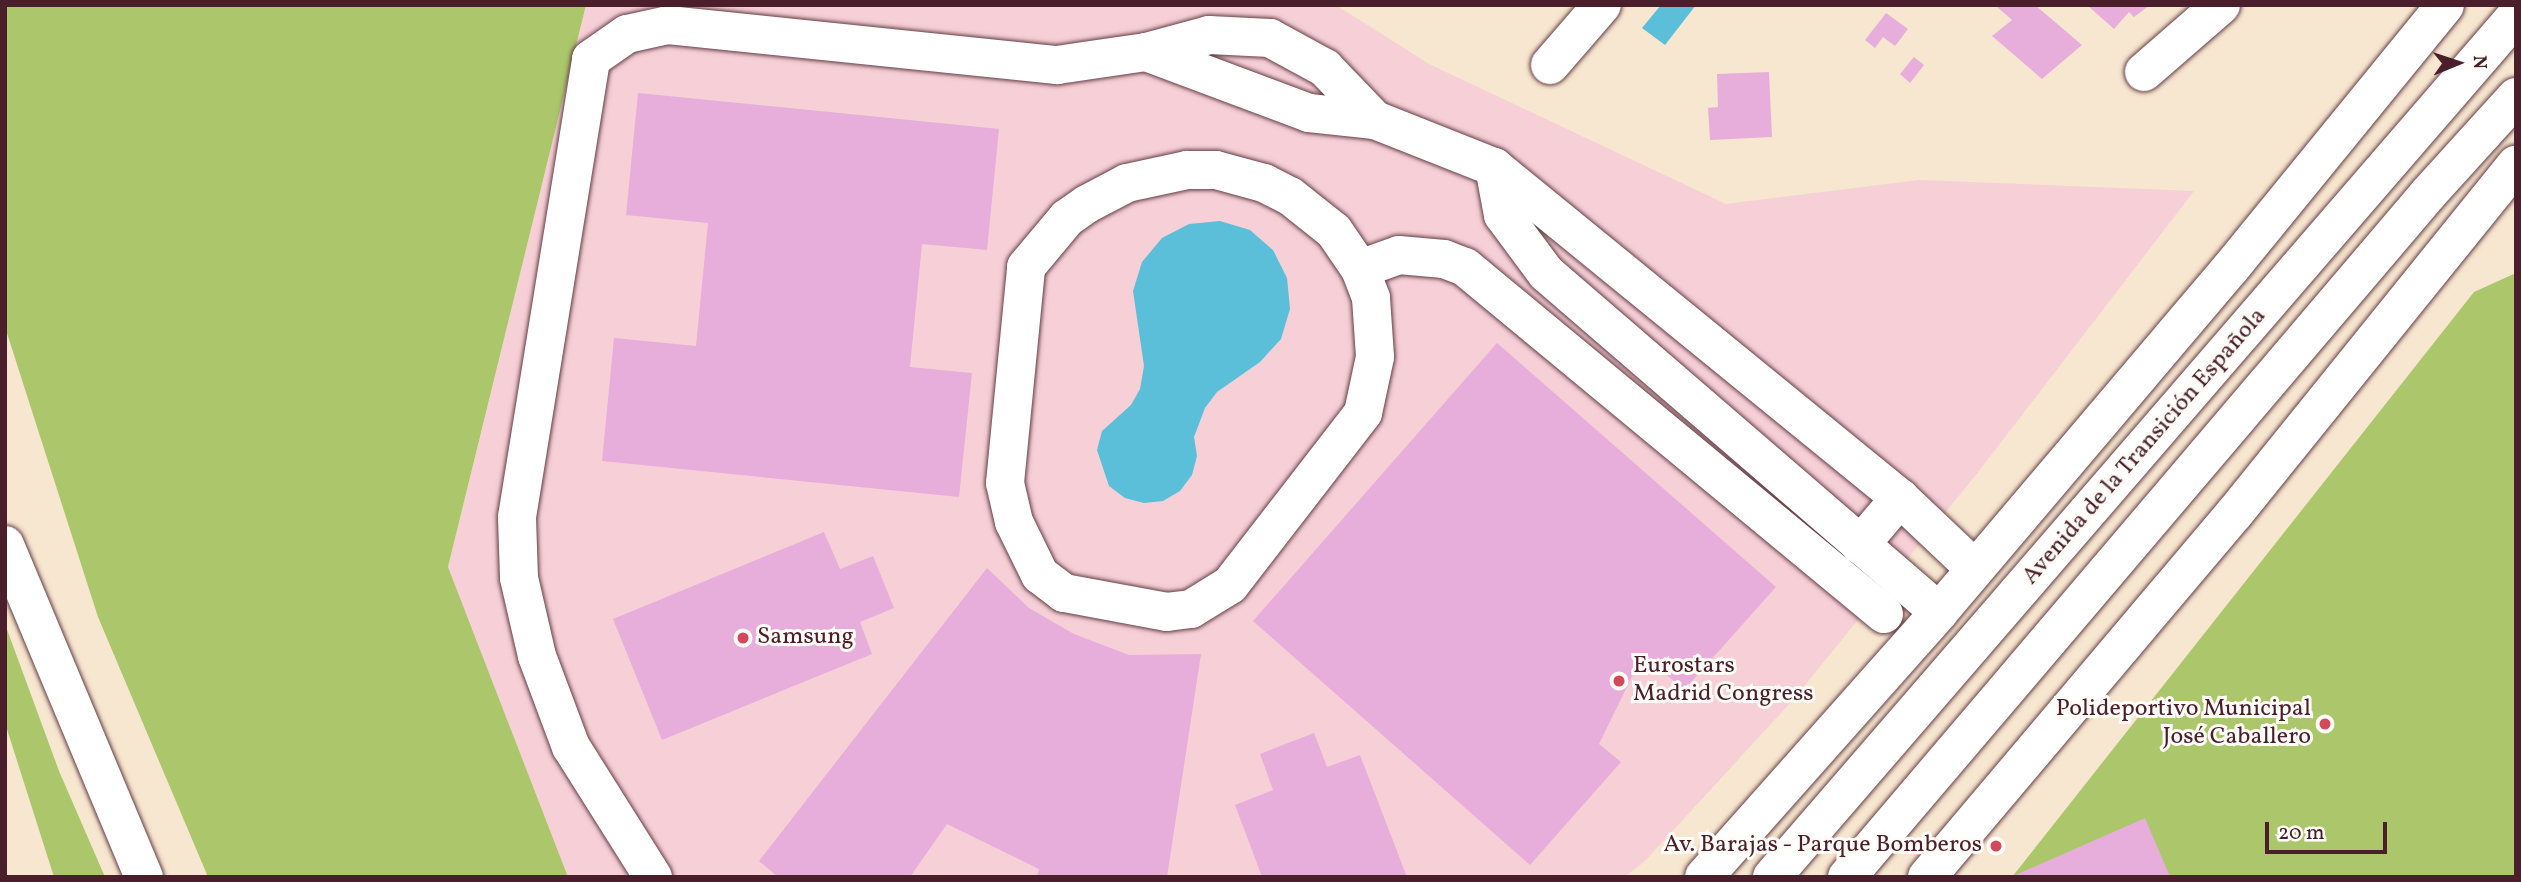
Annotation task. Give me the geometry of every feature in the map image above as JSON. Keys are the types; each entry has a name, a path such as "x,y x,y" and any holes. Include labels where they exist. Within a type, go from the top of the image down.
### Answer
{"main road":[{"path":"1550,65 1602,5"},
{"path":"2144,72 2221,5"},
{"path":"1704,877 1939,612 1973,567 2230,269 2445,5"},
{"name":"Avenida de la Transición Española","path":"1772,877 2516,16"},
{"path":"653,877 571,747 537,656 519,578 517,517 591,59 627,34 668,25 1057,65 1146,52 1209,35 1270,38 1325,68 1376,120"},
{"path":"1146,52 1309,113 1376,120 1494,167 1900,498 1973,567"},
{"name":"Avenida de la Transición Española","path":"1847,877 2428,194 2516,97"},
{"path":"1927,877 2234,514 2516,164"},
{"path":"1494,167 1503,215 1546,273 1939,612"},
{"path":"1186,170 1216,170 1290,196 1334,231 1360,269 1371,298 1375,356 1363,413 1230,585 1191,609 1167,612 1063,593 1040,575 1014,522 1005,483 1026,267 1067,218 1127,183 1186,170"},
{"path":"1360,269 1399,255 1444,259 1465,267 1884,614"},
{"path":"1746,447 1783,401"},
{"path":"1860,545 1900,498"},
{"path":"5,545 144,877"}],"shaded area":[{"path":"586,5 1336,5 1429,64 1726,204 1919,180 2194,191 1979,471 1792,701 1644,862 1624,877 568,877 448,568"}],"green space":[{"path":"5,5 586,5 448,567 568,877 208,877 98,617 5,327"},
{"name":"Polideportivo Municipal José Caballero","path":"2516,273 2516,877 2012,877 2474,292"},
{"path":"5,624 59,771 105,877 54,877 5,723"}],"water":[{"path":"1661,5 1696,5 1665,45 1642,28"},
{"path":"1220,221 1250,230 1273,250 1287,278 1290,309 1281,339 1260,362 1217,392 1205,408 1194,437 1197,456 1192,475 1180,491 1163,501 1144,503 1125,498 1109,486 1097,450 1102,431 1131,405 1140,389 1144,366 1133,291 1142,262 1162,238 1189,224"}],"building":[{"path":"1995,5 2035,5 2082,45 2042,79 1992,36 2012,20"},
{"path":"2087,5 2150,5 2134,17 2129,12 2114,29"},
{"path":"1886,13 1908,29 1895,46 1883,37 1875,48 1865,40"},
{"path":"1914,57 1924,65 1910,83 1900,74"},
{"path":"1769,72 1772,137 1710,140 1708,108 1718,107 1717,74"},
{"path":"638,93 999,129 987,250 922,244 910,367 972,373 959,497 602,461 614,338 696,346 708,223 626,215"},
{"path":"1497,343 1776,587 1684,690 1643,654 1599,744 1621,762 1530,865 1253,621"},
{"name":"Samsung","path":"824,532 840,569 873,556 894,608 860,622 872,654 662,740 613,619"},
{"path":"987,568 1029,608 1074,634 1129,655 1201,654 1167,877 1037,877 1039,869 947,824 910,877 778,877 759,861"},
{"path":"1314,733 1327,767 1360,755 1407,877 1262,877 1235,805 1273,790 1260,754"},
{"path":"2145,818 2170,877 2011,877"}],"place":[{"name":"Samsung","path":"743,638"},
{"name":"Eurostars Madrid Congress","path":"1619,681"},
{"name":"Polideportivo Municipal José Caballero","path":"2325,724"},
{"name":"Av. Barajas - Parque Bomberos","path":"1996,846"}]}
